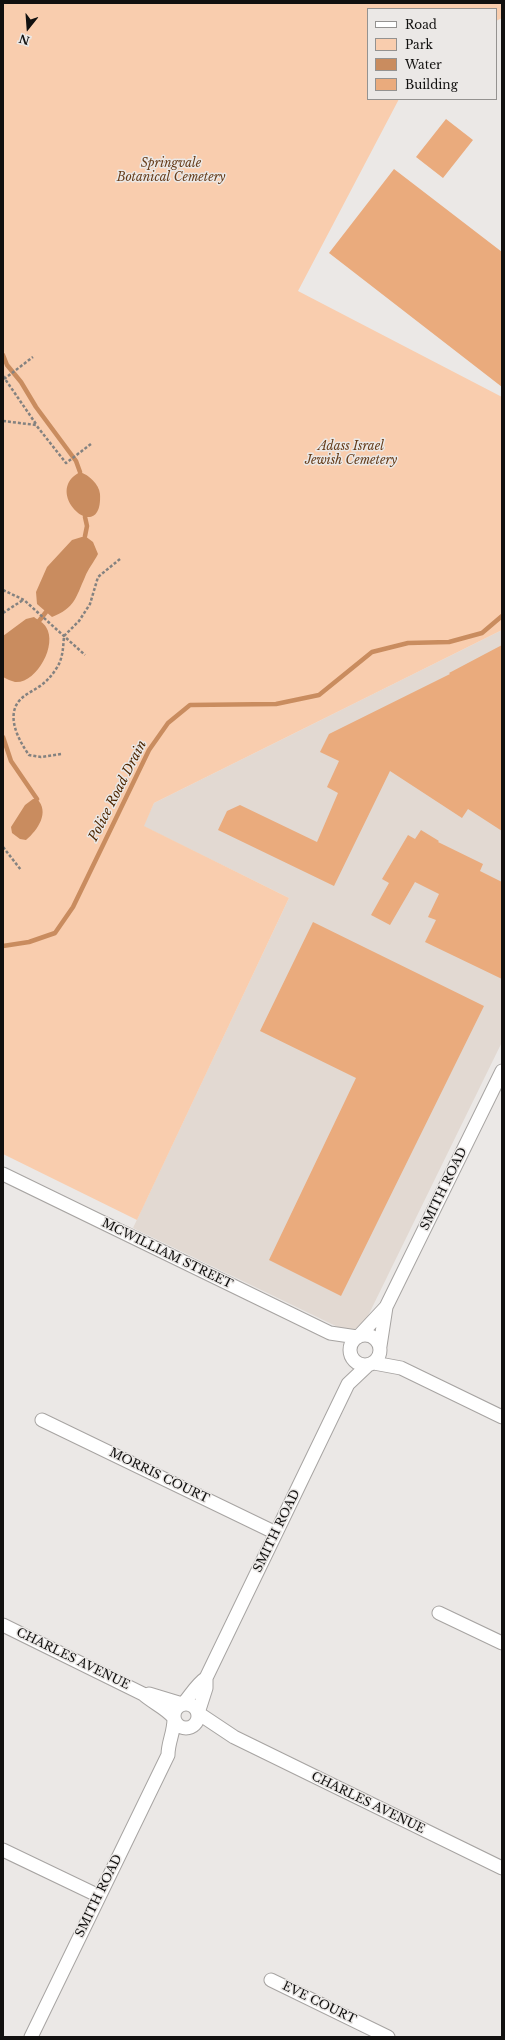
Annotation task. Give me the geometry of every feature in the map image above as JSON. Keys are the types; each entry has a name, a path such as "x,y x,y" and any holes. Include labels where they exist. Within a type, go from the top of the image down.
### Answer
{"street":[{"name":"SMITH ROAD","path":"358,1337 386,1307 502,1071"},
{"name":"MCWILLIAM STREET","path":"3,1174 330,1333 358,1337"},
{"name":"SMITH ROAD","path":"380,1347 386,1307"},
{"name":"MCWILLIAM STREET","path":"330,1333 351,1355"},
{"path":"401,1368 380,1347 372,1336 363,1335 351,1343 351,1355 358,1364 401,1368 502,1417"},
{"path":"370,1364 380,1356 380,1347"},
{"name":"SMITH ROAD","path":"198,1713 206,1688 206,1678 348,1384 351,1355"},
{"name":"SMITH ROAD","path":"348,1384 370,1364"},
{"name":"MORRIS COURT","path":"42,1420 276,1532"},
{"path":"439,1613 502,1643"},
{"name":"CHARLES AVENUE","path":"3,1625 143,1694 153,1703 168,1711 174,1719"},
{"name":"SMITH ROAD","path":"183,1704 193,1694 198,1684 206,1678"},
{"name":"CHARLES AVENUE","path":"143,1694 156,1695 173,1703 183,1704"},
{"path":"183,1704 191,1704 198,1713 198,1721 192,1726 182,1727 174,1719 175,1711 183,1704"},
{"name":"CHARLES AVENUE","path":"198,1713 234,1737 502,1868"},
{"name":"SMITH ROAD","path":"31,2037 168,1755 168,1746 174,1732 174,1719"},
{"name":"SMITH ROAD","path":"168,1755 176,1749 192,1726"},
{"name":"CHARLES AVENUE","path":"192,1726 202,1728 218,1735 234,1737"},
{"path":"3,1850 99,1896"},
{"name":"EVE COURT","path":"271,1980 388,2037"}],"path":[{"path":"33,357 18,369 4,377 36,425 66,463 91,444"},
{"path":"3,421 36,425"},
{"path":"61,754 41,758 29,755 20,742 15,725 15,712 19,701 49,678 58,668 62,656 64,636 79,621 90,604 98,577 120,559"},
{"path":"3,590 24,600 85,655"},
{"path":"3,613 24,600"},
{"path":"3,848 20,870"}],"shaded area":[{"path":"502,630 502,1042 365,1322 355,1329 344,1330 133,1228 289,898 143,826 154,803"}],"green space":[{"name":"Springvale Botanical Cemetery","path":"3,3 502,3 502,18 497,20 497,8 367,8 367,100 398,100 298,291 502,397 502,630 154,803 144,826 289,898 137,1220 3,1154"}],"water":[{"path":"80,472 93,480 99,490 100,494 98,509 93,516 84,516 76,511 70,502 67,492 69,481"},
{"path":"85,536 93,542 98,554 74,601 66,610 52,617 37,604 36,592 47,567 72,540"},
{"path":"34,617 45,626 49,635 47,653 43,662 30,677 23,681 14,682 3,677 3,636 26,619"},
{"path":"33,799 37,799 41,804 41,821 35,831 26,840 20,839 12,833 11,827 25,805"}],"building":[{"path":"446,119 473,140 443,178 416,157"},
{"path":"394,169 502,252 502,387 329,253"},
{"path":"502,645 502,831 468,809 462,818 390,771 334,886 218,830 227,811 240,805 317,842 338,793 327,787 339,761 320,752 329,734 450,674 449,673"},
{"path":"421,830 439,841 438,842 483,864 480,871 502,882 502,979 425,942 436,920 428,917 439,894 415,882 390,925 371,915 389,883 382,879 408,835 415,839"},
{"path":"313,922 484,1006 341,1296 269,1260 356,1078 260,1031"}],"waterway":[{"path":"3,355 7,365 21,382 36,407 76,461 80,472"},
{"path":"85,517 87,526 85,536"},
{"path":"39,621 46,612"},
{"name":"Police Road Drain","path":"3,946 29,942 55,933 73,907 149,750 168,723 190,705 276,704 319,695 372,652 408,643 449,642 482,633 502,616"},
{"path":"3,737 11,761 37,799"}],"park label":[{"name":"Adass Israel Jewish Cemetery","path":"351,454"}]}
